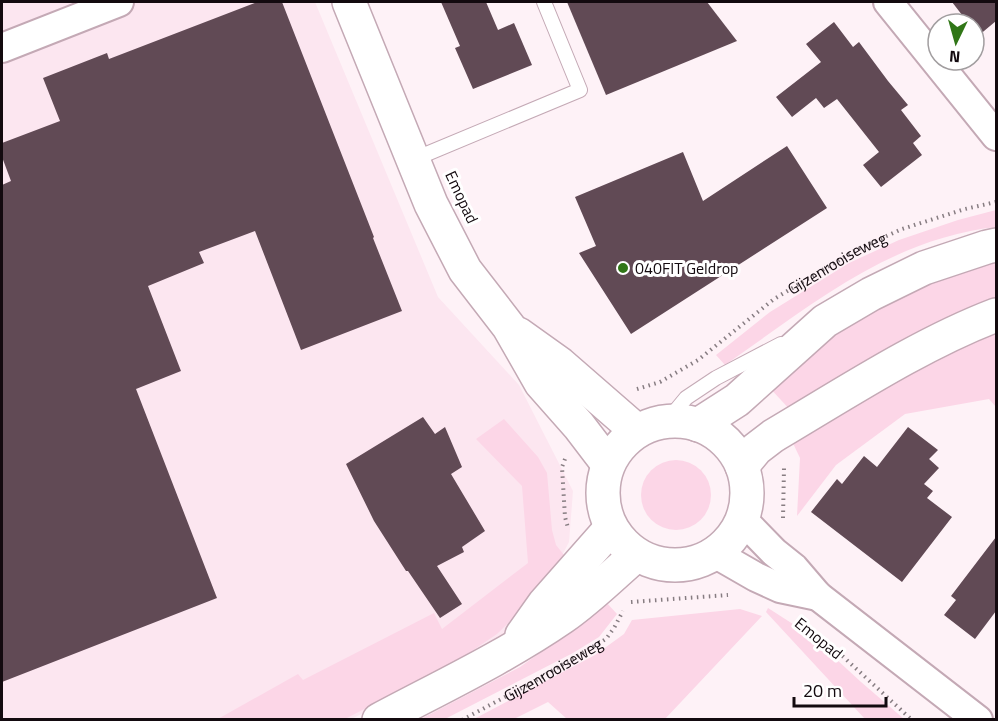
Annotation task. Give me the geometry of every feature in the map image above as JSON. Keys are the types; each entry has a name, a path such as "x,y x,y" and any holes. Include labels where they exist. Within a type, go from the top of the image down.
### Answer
{"main road":[{"name":"Emopad","path":"349,2 431,204 465,270 509,327 541,383 579,426 608,464"},
{"path":"667,426 715,433 733,450 742,466 747,486 747,501 742,519 733,536 716,554 684,565 659,564 636,555 611,528 603,504 604,479 608,464 620,446 667,426 737,400 825,321 871,294 924,268 996,245"},
{"path":"742,466 756,449 783,430 908,357 975,323 996,315"},
{"name":"Emopad","path":"509,327 560,364 667,426"},
{"path":"511,650 544,604 611,528"},
{"path":"379,720 511,650 564,616 617,592 636,555"}],"street":[{"path":"2,48 119,2"},
{"path":"888,2 996,136"},
{"name":"Emopad","path":"742,519 774,552 794,568 818,596 978,720"},
{"name":"Emopad","path":"716,554 780,588 818,596"}],"lane":[{"path":"412,160 580,90 544,2"}],"path":[{"name":"Gijzenrooiseweg","path":"610,394 660,382 698,360 774,299 856,250 902,229 965,208 996,202"},
{"path":"579,426 561,467 565,517 573,546 583,559"},
{"name":"Gijzenrooiseweg","path":"462,720 534,682 606,639 614,628 617,592"},
{"name":"Emopad","path":"835,650 912,720"}],"shaded area":[{"path":"2,2 315,2 438,297 519,385 573,491 569,542 527,624 430,681 351,719 2,719"},
{"path":"996,210 996,227 957,234 920,245 886,260 852,278 725,365 716,355 770,312 849,263 899,240"},
{"path":"996,255 996,306 793,413 768,386 870,307"},
{"path":"996,325 996,407 989,399 905,414 836,465 797,516 800,458 791,439"},
{"path":"504,419 538,457 547,473 552,530 556,545 568,560 535,597 497,634 457,661 345,719 216,720 298,674 303,680 434,613 442,629 528,563 522,486 476,439"},
{"path":"676,460 689,463 701,470 708,482 711,495 708,508 701,520 689,527 676,530 663,527 651,520 644,508 641,495 644,482 651,470 663,463"},
{"path":"606,602 617,614 599,637 573,653 445,719 419,720 520,667"},
{"path":"768,608 810,635 904,719 865,719 766,612"},
{"path":"740,609 762,616 665,719 567,719 548,702 514,719 474,719 595,655 624,634 632,620"}],"building":[{"path":"257,2 282,2 402,311 301,350 255,231 199,252 204,263 148,286 181,371 136,389 217,598 2,682 2,185 11,181 2,157 2,143 60,121 43,78 107,53 109,59"},
{"path":"441,2 486,2 498,30 514,23 532,65 473,89 455,48 460,46"},
{"path":"567,2 707,2 737,41 606,95"},
{"path":"952,2 996,2 996,21 986,29 986,12 960,12"},
{"path":"834,22 853,47 859,42 908,105 901,110 921,136 913,143 922,155 881,187 863,165 879,152 837,99 824,108 816,98 792,117 776,97 821,62 806,44"},
{"path":"787,146 827,208 631,334 579,253 596,246 575,197 683,152 703,201"},
{"path":"423,417 435,434 445,427 462,467 451,474 485,531 462,547 464,552 437,566 462,604 440,618 374,521 346,464"},
{"path":"908,427 938,450 929,459 939,468 924,484 933,491 927,498 952,517 902,582 811,512 837,479 842,484 864,456 877,467"},
{"path":"996,537 996,611 975,639 944,615 956,600 951,596"}],"place":[{"name":"040FIT Geldrop","path":"623,268"}]}
